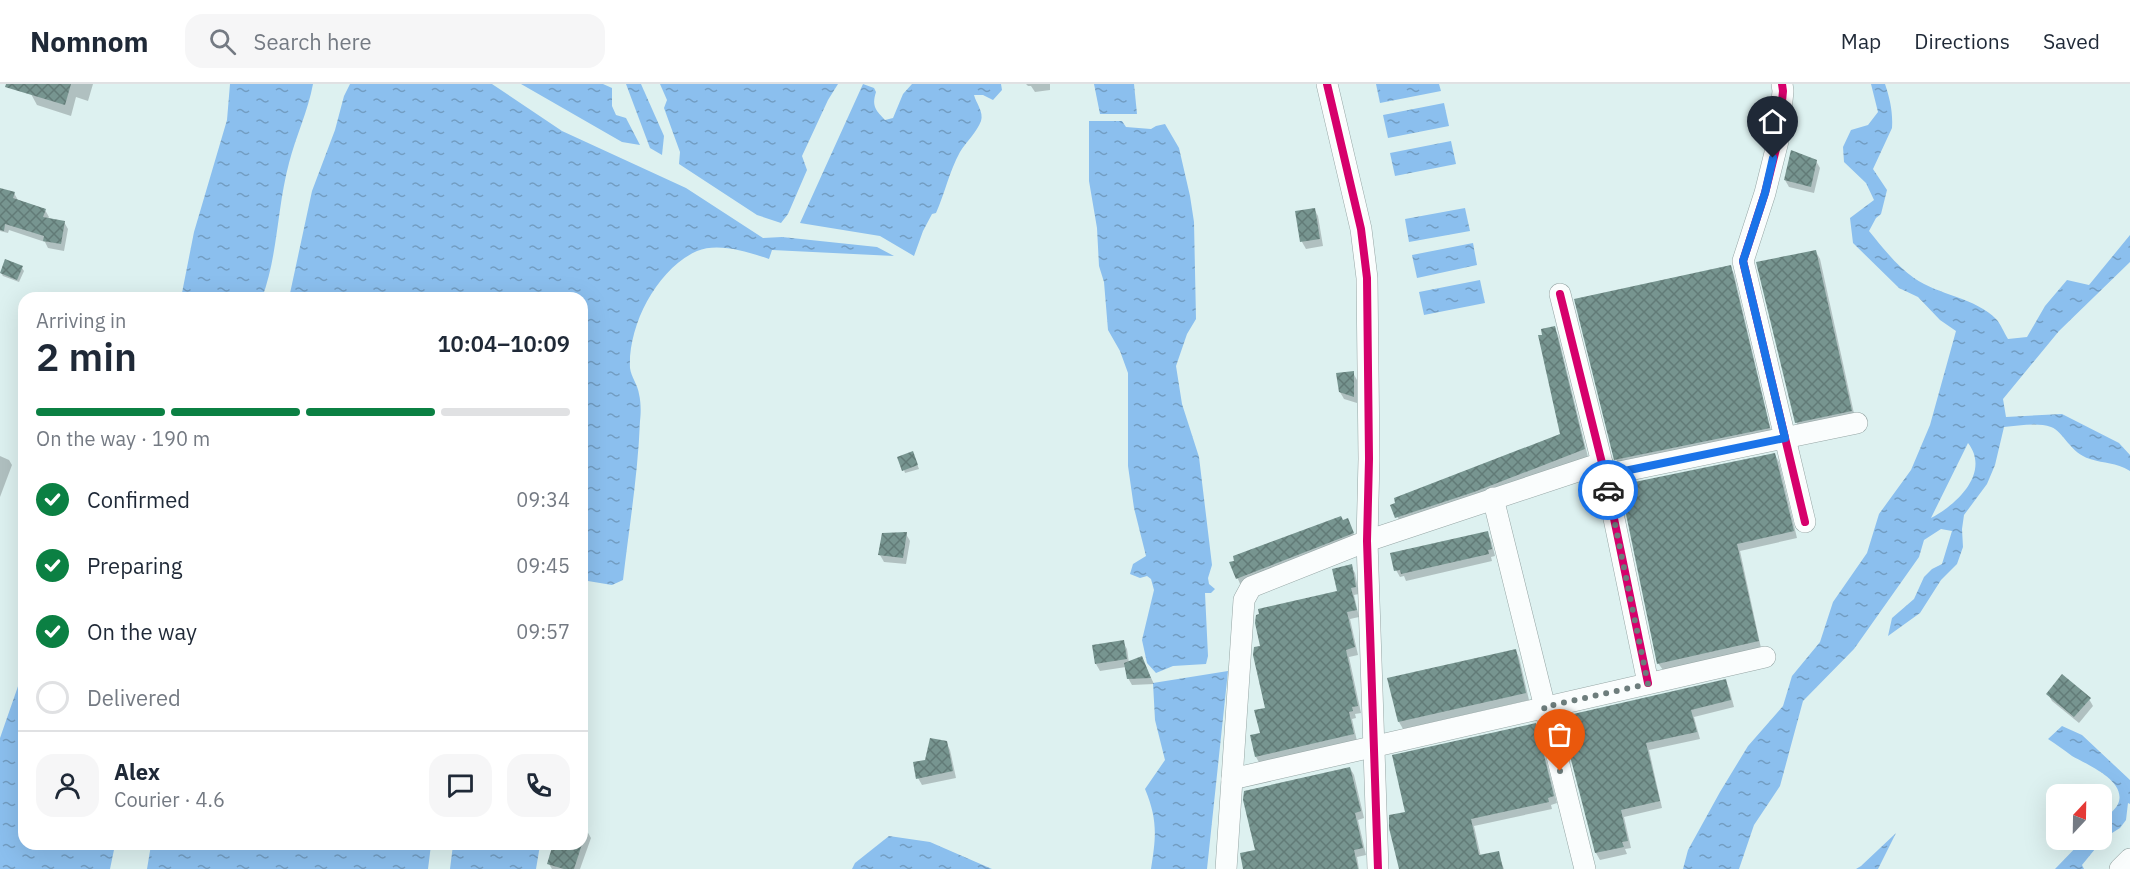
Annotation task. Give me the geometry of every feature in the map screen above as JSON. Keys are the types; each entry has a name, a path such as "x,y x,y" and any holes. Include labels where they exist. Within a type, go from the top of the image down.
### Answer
{"street":[{"path":"1328,84 1361,229 1367,278 1369,459 1367,541 1378,869"},
{"path":"1782,84 1778,141 1765,193 1743,261 1805,522"},
{"path":"1560,294 1603,469 1648,684"},
{"path":"1226,869 1244,600 1251,587 1367,541 1493,498 1603,469 1785,438 1857,423"},
{"path":"1493,498 1584,869"},
{"path":"1232,779 1765,657"},
{"path":"2120,869 2130,859"}],"water":[{"path":"230,84 313,84 289,163 271,265 264,292 182,292 194,232 227,120"},
{"path":"350,84 492,84 562,131 686,188 763,238 782,237 877,247 894,256 772,250 769,259 743,251 714,247 697,251 669,271 648,300 634,334 631,351 630,368 638,391 641,415 623,580 612,585 588,581 588,292 290,292 312,191 335,130 344,96"},
{"path":"521,84 603,84 612,88 612,106 616,115 626,118 640,145 622,142"},
{"path":"626,84 641,84 664,136 662,155 650,148"},
{"path":"660,84 838,84 802,156 807,170 788,214 781,223 757,215 679,164 680,152 664,108 667,100"},
{"path":"863,84 874,88 876,108 885,120 893,118 903,94 912,84 1001,84 1002,90 993,100 983,95 974,95 981,111 981,121 956,160 936,213 932,214 923,231 914,256 880,236 800,223"},
{"path":"1094,84 1134,84 1137,114 1100,114"},
{"path":"1376,84 1439,84 1441,91 1380,103"},
{"path":"1871,84 1885,84 1891,106 1892,128 1873,169 1887,190 1881,214 1869,231 1890,256 1914,278 1988,312 1998,321 2008,339 2027,337 2045,306 2067,280 2089,285 2130,235 2130,262 2059,331 2003,399 2006,417 2062,414 2119,443 2130,455 2130,471 2083,456 2051,427 2034,425 2004,427 1995,465 1987,484 1964,515 1963,547 1957,564 1941,580 1920,613 1888,636 1892,618 1914,599 1924,577 1932,569 1942,564 1952,531 1941,529 1924,540 1919,557 1854,649 1803,701 1780,786 1754,825 1739,869 1683,869 1688,850 1720,792 1748,746 1783,706 1792,676 1820,642 1833,602 1867,553 1879,514 1911,470 1930,425 1956,331 1940,320 1918,297 1899,288 1853,243 1850,218 1874,200 1866,183 1844,162 1843,147 1851,130 1868,125 1878,112","holes":["1968,443 1974,454 1975,466 1968,487 1951,505 1931,518"]},
{"path":"1444,103 1449,126 1388,138 1383,115"},
{"path":"1089,121 1122,121 1126,127 1151,129 1165,124 1179,148 1194,222 1196,319 1187,334 1176,366 1182,404 1199,457 1212,565 1208,578 1209,584 1215,589 1211,593 1205,593 1208,656 1206,664 1173,666 1156,673 1147,663 1142,640 1154,590 1151,579 1147,576 1140,578 1130,574 1133,564 1146,556 1134,508 1128,466 1128,373 1120,351 1108,330 1104,282 1099,266 1097,228 1089,181"},
{"path":"1451,141 1456,164 1395,176 1390,153"},
{"path":"1465,208 1470,231 1409,242 1405,219"},
{"path":"1473,243 1477,265 1417,278 1412,255"},
{"path":"1480,280 1485,303 1424,315 1419,292"},
{"path":"1228,671 1207,869 1151,869 1155,829 1145,789 1165,760 1155,720 1153,683"},
{"path":"18,686 18,850 114,850 110,869 0,869 0,738"},
{"path":"2062,726 2082,735 2130,780 2130,804 2128,803 2126,820 2120,828 2112,833 2112,812 2118,804 2119,796 2112,781 2048,739"},
{"path":"1896,833 1878,869 1856,869 1861,866"},
{"path":"889,836 930,842 992,869 852,869 855,863"},
{"path":"150,850 430,850 428,869 147,869"},
{"path":"452,850 539,850 536,869 450,869"},
{"path":"2073,850 2094,850 2082,865 2084,869 2055,869"}],"building":[{"path":"6,84 71,84 65,105 5,87"},
{"path":"1791,150 1817,160 1811,187 1784,180"},
{"path":"0,188 15,192 13,198 46,209 43,217 65,221 61,244 43,241 44,236 5,224 4,231 0,230"},
{"path":"1315,208 1320,239 1300,242 1295,211"},
{"path":"1816,250 1852,411 1795,423 1756,262"},
{"path":"5,259 23,266 17,280 0,273"},
{"path":"1731,265 1770,428 1614,460 1574,299"},
{"path":"1555,326 1585,449 1474,492 1395,518 1390,505 1395,503 1394,498 1560,434 1538,335 1542,335 1541,329"},
{"path":"1354,371 1354,397 1339,392 1336,373"},
{"path":"913,451 918,465 902,471 897,457"},
{"path":"1775,453 1794,531 1737,544 1759,641 1657,664 1620,485"},
{"path":"1341,516 1343,520 1348,518 1354,533 1236,579 1229,562 1234,561 1233,556"},
{"path":"1488,531 1492,549 1488,550 1489,554 1401,574 1400,570 1394,571 1390,553"},
{"path":"907,532 903,558 878,555 882,533"},
{"path":"1352,564 1356,587 1351,588 1357,610 1347,612 1355,647 1346,650 1358,706 1352,707 1353,711 1349,712 1354,734 1255,757 1250,735 1260,733 1254,710 1265,708 1253,655 1254,647 1260,646 1255,623 1256,615 1259,614 1258,609 1337,591 1332,569"},
{"path":"1124,640 1127,659 1095,664 1092,645"},
{"path":"1516,649 1526,693 1398,722 1387,678"},
{"path":"1142,656 1151,678 1127,679 1124,663"},
{"path":"2062,674 2091,698 2074,717 2046,694"},
{"path":"1726,679 1731,700 1691,710 1697,732 1646,743 1660,801 1621,810 1628,841 1622,842 1624,847 1595,853 1560,717"},
{"path":"1536,723 1554,796 1548,798 1549,802 1471,819 1479,855 1499,851 1503,869 1399,869 1389,828 1389,815 1405,812 1392,755"},
{"path":"930,738 947,741 953,771 916,779 913,762 925,760"},
{"path":"1350,767 1361,811 1355,813 1363,848 1354,850 1358,869 1243,869 1240,853 1255,850 1243,800 1244,791"},
{"path":"551,850 580,850 574,869 564,869 547,864"}],"cycle path":[{"path":"1327,84 1361,229 1367,278 1369,459 1367,541 1378,869"},
{"path":"1782,84 1778,141 1765,193 1743,261 1805,522"},
{"path":"1560,294 1605,475 1648,683"}],"way so far":[{"path":"1560,771 1544,707 1648,684 1608,490"}],"route":[{"path":"1608,490 1605,475 1785,438 1743,261 1765,193 1773,158"}]}
